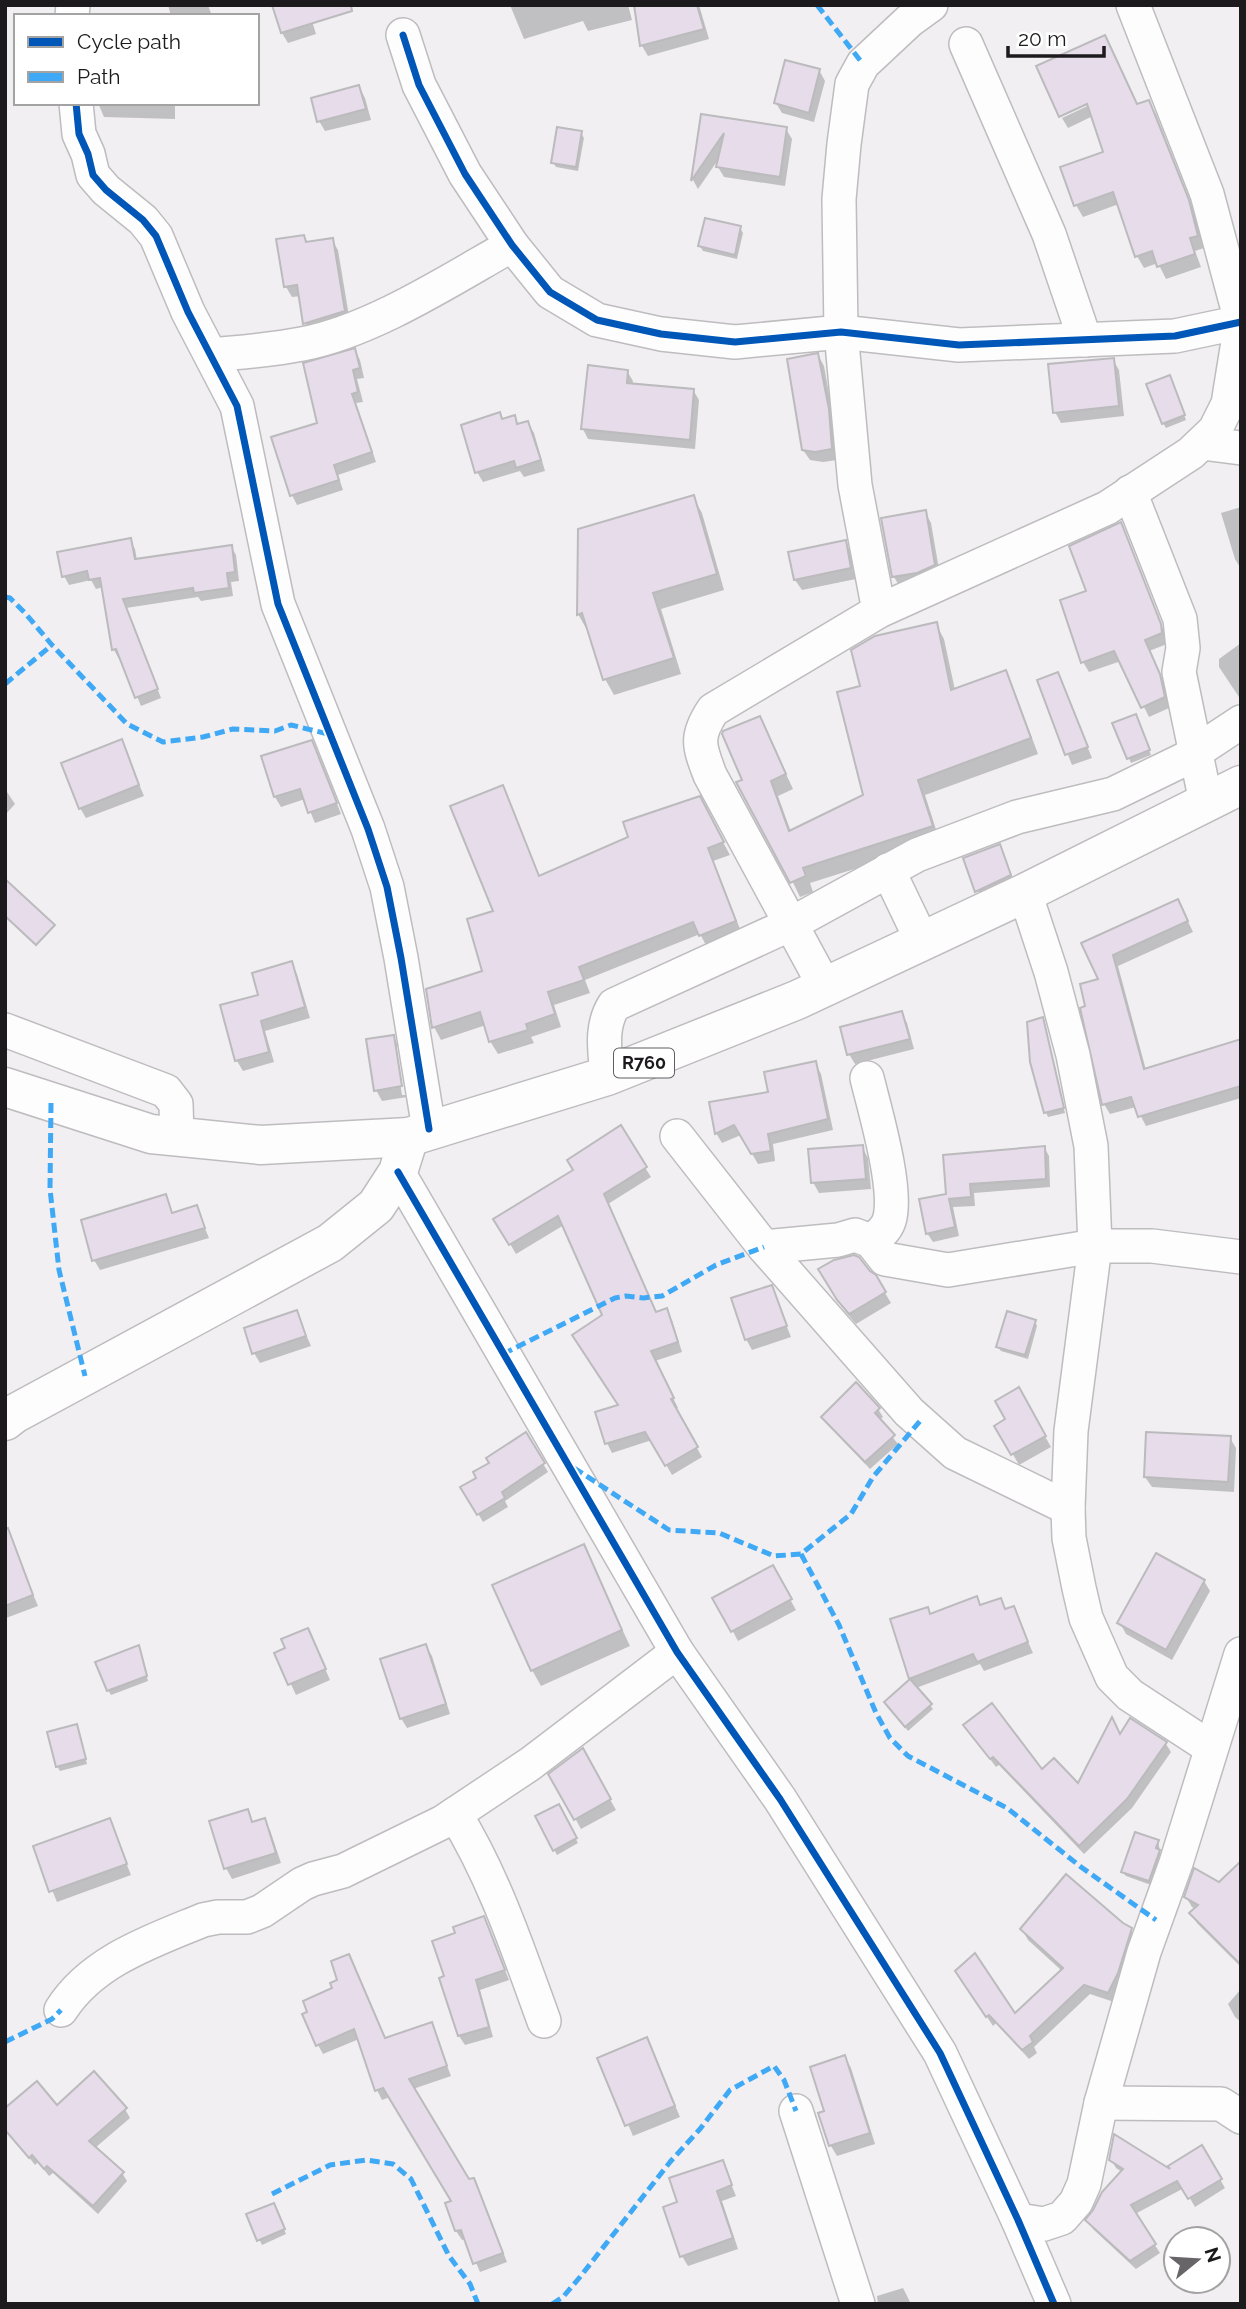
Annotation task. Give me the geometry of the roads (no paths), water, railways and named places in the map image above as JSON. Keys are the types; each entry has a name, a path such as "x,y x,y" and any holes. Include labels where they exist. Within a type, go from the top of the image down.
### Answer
{"main road":[{"name":"R760","path":"5,1087 151,1135 261,1145 412,1146 607,1076 825,987 1025,893 1241,785"},
{"path":"5,1421 13,1414 330,1244 376,1206 412,1146"}],"street":[{"path":"879,611 855,485 841,331 839,199 852,84 863,64 909,21 931,5"},
{"path":"825,987 710,775 700,747 702,727 713,710 879,611 1107,508 1191,453 1215,430 1228,404 1241,322 1207,194 1133,5"},
{"path":"402,35 419,85 465,174 512,245 550,292 597,320 661,334 735,342 841,331 958,345 1175,336 1241,322"},
{"path":"966,44 1049,234 1066,277 1085,340"},
{"path":"76,105 79,134 93,175 106,190 143,219 156,236 188,312 237,406 278,604 359,806 387,887 401,958 412,1146 677,1652 780,1799 940,2053 1018,2220 1047,2302"},
{"path":"211,355 304,344 349,330 392,310 512,245"},
{"path":"1202,443 1241,448"},
{"path":"1130,492 1180,619 1183,648 1179,672 1206,802"},
{"path":"607,1076 604,1032 606,1017 614,1005 791,924 917,855 1017,817 1113,794 1195,752 1241,722"},
{"path":"888,870 922,941"},
{"path":"1025,893 1051,971 1073,1055 1091,1146 1095,1246 1071,1431 1068,1508 1069,1538 1086,1618 1112,1677 1130,1695 1211,1748"},
{"path":"5,1030 166,1091 176,1104 177,1137"},
{"path":"867,1077 886,1157 891,1202 889,1222 881,1234 871,1241"},
{"path":"677,1136 764,1247 909,1412 956,1453 1068,1508"},
{"path":"764,1247 838,1240 855,1235 871,1241 885,1259 948,1270 1095,1246 1152,1246 1241,1257"},
{"path":"61,2010 70,1996 117,1958 202,1920 247,1917 262,1911 302,1884 343,1871 455,1814 594,1717 677,1652"},
{"path":"1018,2220 1044,2224 1062,2218 1076,2203 1084,2184 1101,2103 1144,1952 1177,1863 1241,1654"},
{"path":"455,1814 471,1839 502,1906 544,2021"},
{"path":"1101,2103 1234,2102"},
{"path":"796,2111 858,2304"}]}
